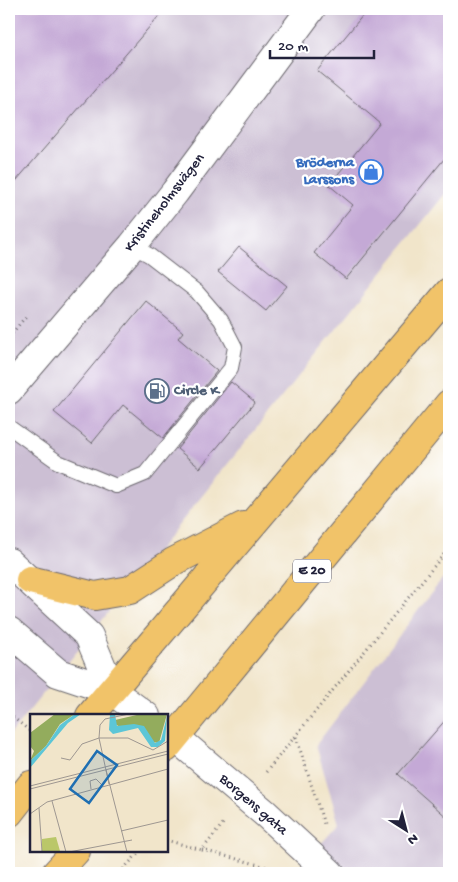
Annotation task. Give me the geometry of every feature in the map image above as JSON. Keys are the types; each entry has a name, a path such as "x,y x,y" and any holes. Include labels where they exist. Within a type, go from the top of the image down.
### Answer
{"highway":[{"path":"92,714 449,292"},
{"name":"E 20","path":"169,739 449,404"},
{"path":"30,580 95,596 130,590 174,562 257,518"},
{"path":"9,813 30,786"},
{"path":"56,873 75,852"}],"street":[{"name":"Kristineholmsvägen","path":"9,390 132,246 311,9"},
{"path":"9,562 89,636 112,691"},
{"path":"9,631 58,673 112,691 143,714"},
{"name":"Borgens gata","path":"169,739 244,797 330,873"}],"lane":[{"path":"9,427 58,462 116,486 146,474 231,368 235,347 221,320 197,292 149,255 132,246"}],"path":[{"path":"202,850 449,548"},
{"path":"9,714 30,731"},
{"path":"296,736 325,828"},
{"path":"168,841 284,871"},
{"path":"120,873 139,852"}],"shaded area":[{"path":"9,9 449,9 449,189 9,736"},
{"path":"449,570 449,873 294,873 339,824 316,745"}],"building":[{"path":"9,9 165,9 9,189"},
{"path":"368,9 449,9 449,153 346,279 314,253 353,205 329,185 380,123 317,71"},
{"path":"239,247 287,286 266,311 218,272"},
{"path":"146,301 183,332 178,338 217,371 163,438 123,405 92,443 54,412"},
{"path":"231,382 255,402 200,468 177,449"},
{"path":"449,716 449,819 398,774"}],"place":[{"name":"Bröderna Larssons","path":"371,172"},
{"name":"Circle K","path":"157,391"}]}
